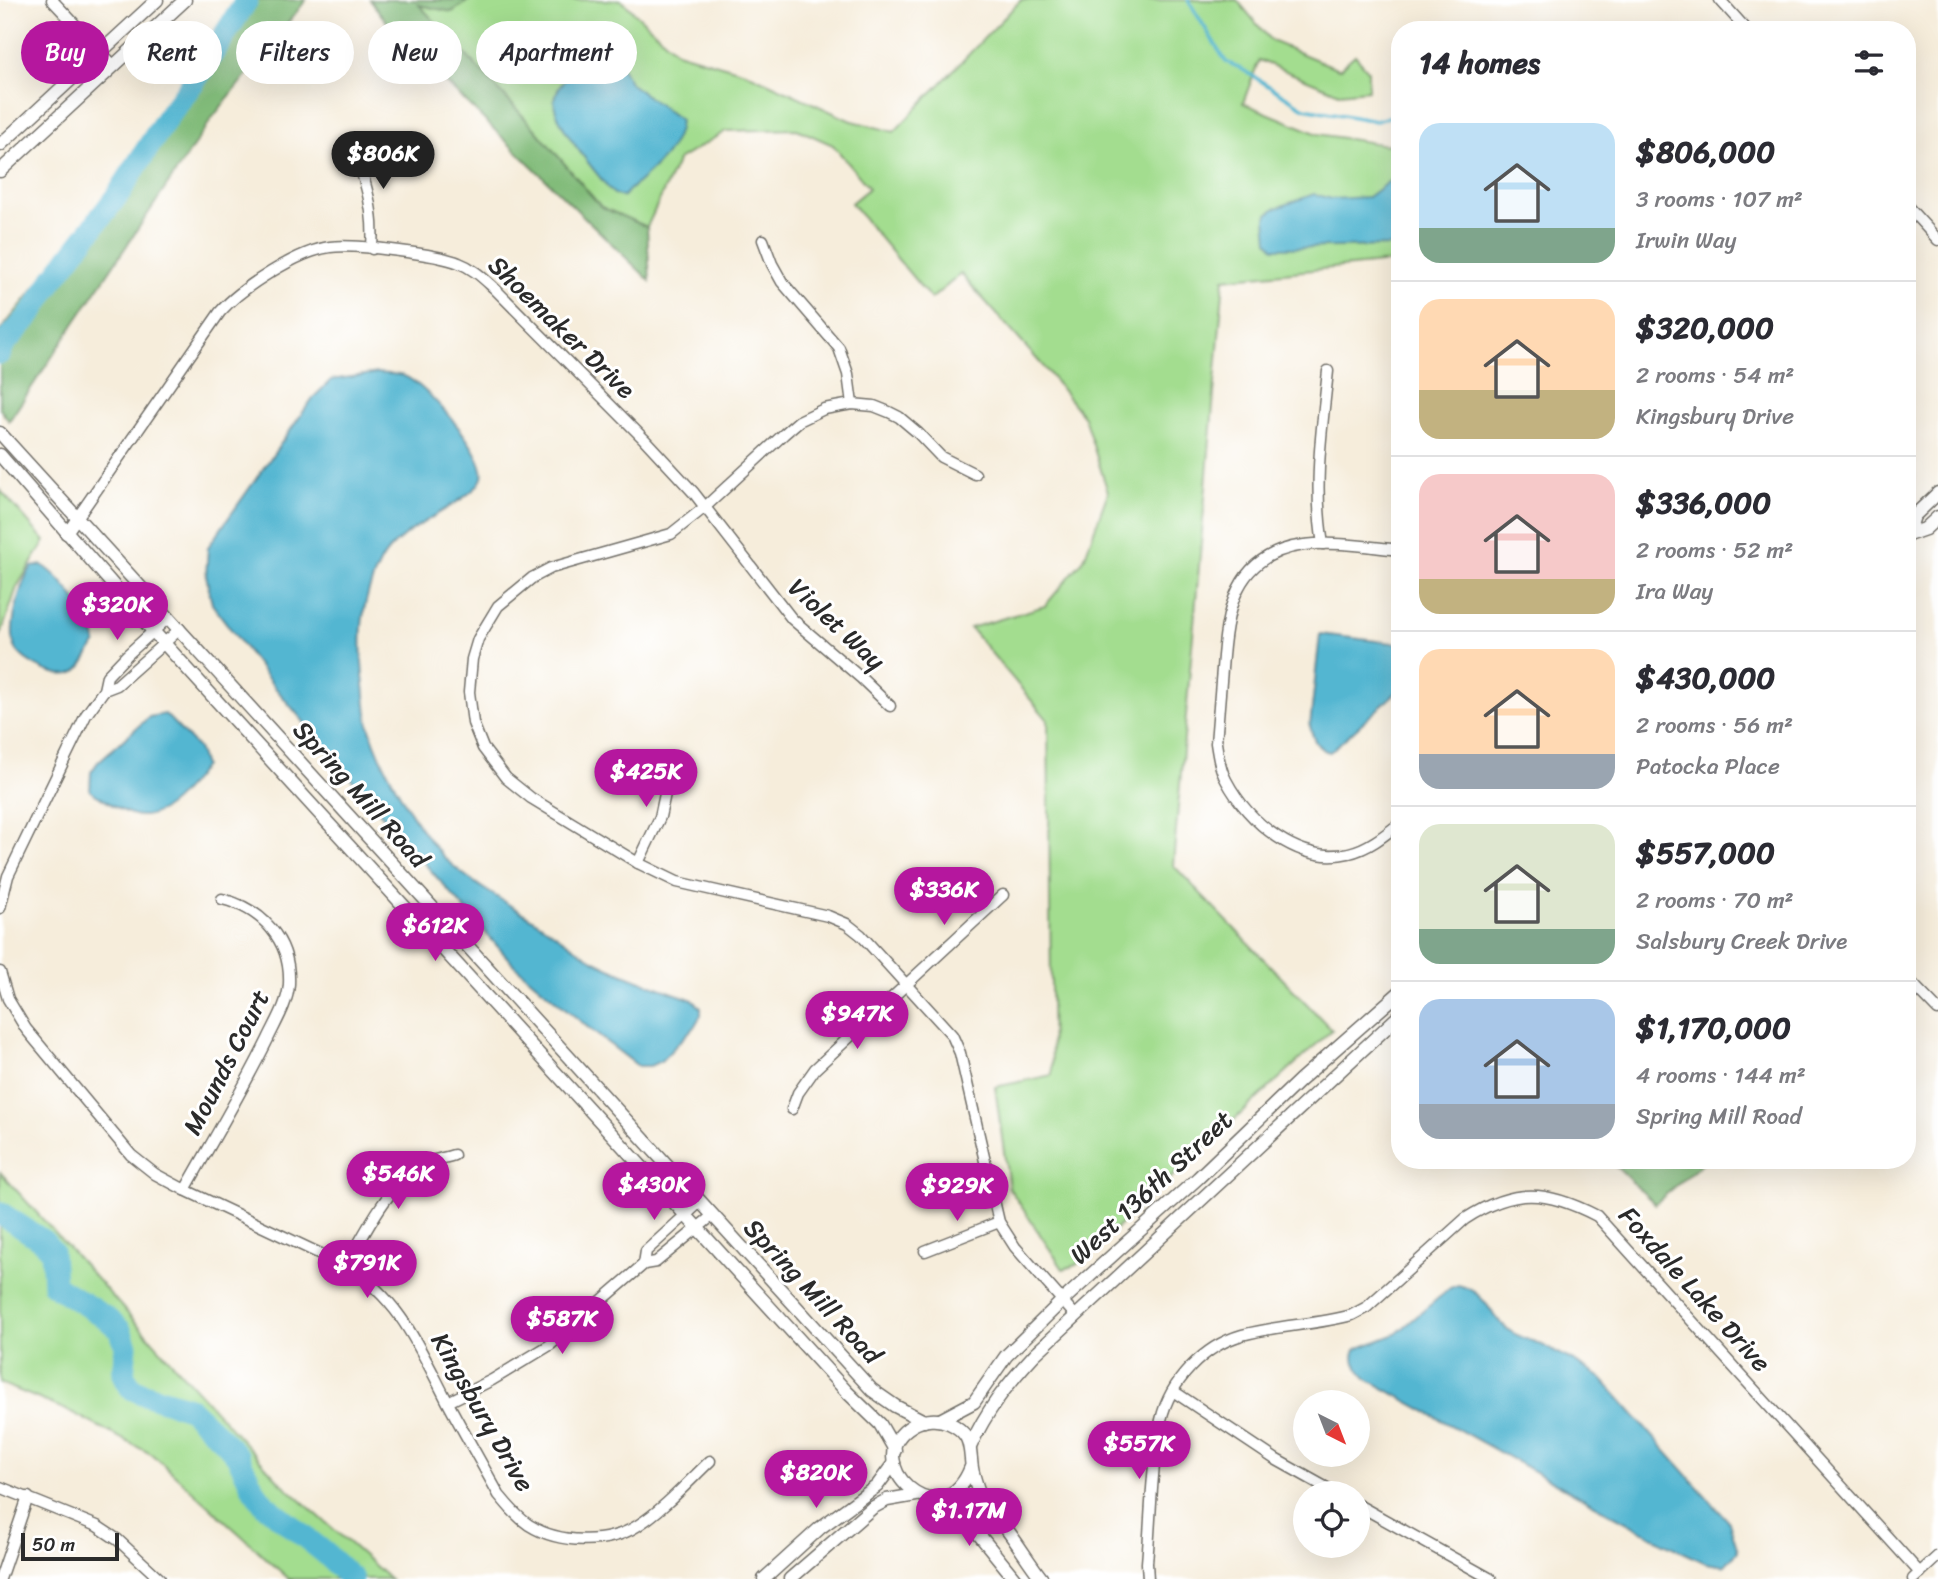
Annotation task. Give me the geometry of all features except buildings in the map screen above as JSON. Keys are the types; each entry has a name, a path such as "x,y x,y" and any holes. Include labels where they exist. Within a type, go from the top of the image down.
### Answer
{"street":[{"path":"52,0 72,21"},
{"path":"109,45 157,0"},
{"path":"0,171 185,0"},
{"path":"1720,0 1739,21"},
{"path":"109,60 114,66"},
{"path":"0,145 67,84"},
{"path":"351,139 374,222 372,249"},
{"path":"1916,216 1938,240"},
{"path":"763,240 782,282 839,348 848,373 852,404"},
{"name":"Shoemaker Drive","path":"66,534 220,312 240,292 280,268 316,251 342,247 439,257 458,262 477,273 644,439 705,507"},
{"path":"1323,544 1318,489 1328,371"},
{"path":"975,474 941,457 899,417 874,406 852,404 824,409 799,421 705,507 671,534 551,568 532,578 498,606 485,625 472,659 469,692 473,723 483,748 506,778 531,798 638,863 677,883 828,916 847,924 861,935 952,1035 960,1053 999,1222 1015,1247 1075,1315"},
{"name":"Spring Mill Road","path":"0,433 872,1390 924,1421"},
{"name":"Spring Mill Road","path":"0,455 153,631 847,1392 877,1420 895,1456"},
{"path":"1916,514 1938,493"},
{"name":"Violet Way","path":"705,507 792,619 890,706"},
{"path":"1916,532 1925,529 1938,517"},
{"path":"1391,549 1303,545 1279,551 1248,574 1231,603 1225,625 1216,743 1219,761 1227,780 1241,801 1271,834 1286,844 1327,855 1349,853 1371,845 1391,830"},
{"path":"0,908 8,876 86,715 104,690 107,676 169,617"},
{"path":"104,690 117,685 180,629"},
{"path":"638,863 660,817 672,761"},
{"path":"792,1109 798,1093 815,1069 1003,894"},
{"name":"Mounds Court","path":"185,1190 252,1072 281,1011 289,983 285,951 270,925 235,902 222,899"},
{"name":"Kingsbury Drive","path":"0,972 8,999 21,1021 120,1143 143,1165 185,1190 346,1266 372,1284 400,1315 414,1337 499,1495 527,1524 539,1531 579,1540 600,1539 636,1527 710,1461"},
{"path":"1916,987 1938,1010"},
{"name":"West 136th Street","path":"940,1420 974,1402 1006,1356 1062,1301 1198,1178 1300,1080 1391,1000"},
{"name":"West 136th Street","path":"971,1447 986,1413 1035,1354 1391,1023"},
{"path":"346,1266 381,1206 402,1183 415,1170 429,1162 454,1155"},
{"name":"Foxdale Lake Drive","path":"1148,1579 1147,1563 1161,1418 1173,1391 1187,1371 1220,1343 1241,1335 1352,1315 1367,1307 1465,1219 1482,1208 1532,1195 1554,1197 1597,1216 1618,1236 1916,1576"},
{"path":"644,1264 646,1251 700,1202"},
{"path":"448,1402 492,1380 550,1345 644,1264 656,1262 712,1216"},
{"path":"925,1251 999,1222"},
{"path":"1173,1391 1275,1459 1314,1481"},
{"path":"764,1579 820,1528 877,1486 906,1431 924,1421 940,1420 959,1429 971,1447 971,1467 967,1479 959,1489 936,1498"},
{"path":"895,1456 901,1482 916,1494"},
{"path":"971,1467 985,1505 1009,1532 1042,1579"},
{"path":"0,1487 97,1526 118,1540 160,1579"},
{"path":"790,1579 872,1508 887,1500 916,1494 936,1498 964,1516 1015,1579"},
{"path":"0,1579 28,1497"},
{"path":"1370,1512 1491,1579"},
{"path":"1916,1576 1938,1556"}],"green space":[{"path":"237,0 306,0 289,21 236,21 236,84 239,84 213,117 9,421 0,409 0,331 88,222 181,84 222,84 222,22"},
{"path":"370,0 469,0 452,12 419,5 434,21 386,21"},
{"path":"469,0 621,0 677,52 745,72 849,120 894,132 1021,0 1237,0 1271,41 1339,69 1355,55 1368,70 1368,90 1339,93 1259,60 1243,103 1318,134 1386,145 1391,143 1391,262 1224,279 1173,865 1332,1030 1076,1265 1063,1269 1009,1188 995,1087 1052,1075 1048,720 970,628 1045,606 1084,559 1108,492 1084,417 1043,366 961,274 931,299 851,203 869,188 833,145 797,129 726,131 678,160 647,227 601,207 493,84 637,84 637,21 476,21 476,66 462,51 462,21 434,21 418,4 452,12"},
{"path":"462,51 476,66 476,84 493,84 601,207 647,227 650,281 447,84 462,84"},
{"path":"0,490 45,541 17,587 0,637"},
{"path":"1618,1169 1696,1169 1655,1204"},
{"path":"0,1172 279,1481 390,1579 289,1579 153,1455 71,1412 0,1383"}],"water":[{"path":"562,84 631,84 680,120 674,143 659,163 622,197 614,194 583,157 558,117 554,105"},
{"path":"1391,180 1391,246 1274,248 1268,241 1266,219 1274,209 1314,194 1332,199 1368,197"},
{"path":"378,373 404,376 440,406 476,454 482,468 482,478 465,496 390,548 374,577 368,592 361,637 367,715 371,732 394,783 415,820 450,863 483,888 595,961 693,1000 701,1008 701,1015 694,1027 661,1061 650,1066 638,1066 514,965 374,806 272,684 212,604 206,575 208,547 313,398 331,380"},
{"path":"42,565 76,600 94,634 96,643 87,658 77,671 70,674 52,673 43,669 25,659 15,647 14,618 20,594 32,567"},
{"path":"1320,634 1391,643 1391,697 1330,752 1318,746 1310,726"},
{"path":"165,714 198,748 204,766 183,792 165,808 144,816 123,811 90,791 91,772 98,762 149,717"},
{"path":"1458,1285 1468,1288 1482,1299 1513,1333 1564,1356 1602,1379 1729,1522 1738,1551 1724,1566 1706,1563 1662,1542 1367,1379 1355,1362 1356,1349 1396,1334 1450,1288"}],"waterway":[{"path":"0,353 3,345 32,313 51,282 119,193 247,0"},
{"path":"1188,0 1226,62 1304,108 1376,121 1391,116"},
{"path":"0,1213 43,1241 52,1251 54,1285 120,1330 126,1346 123,1374 131,1388 189,1408 238,1457 254,1490 265,1505 325,1553 352,1579"}]}
